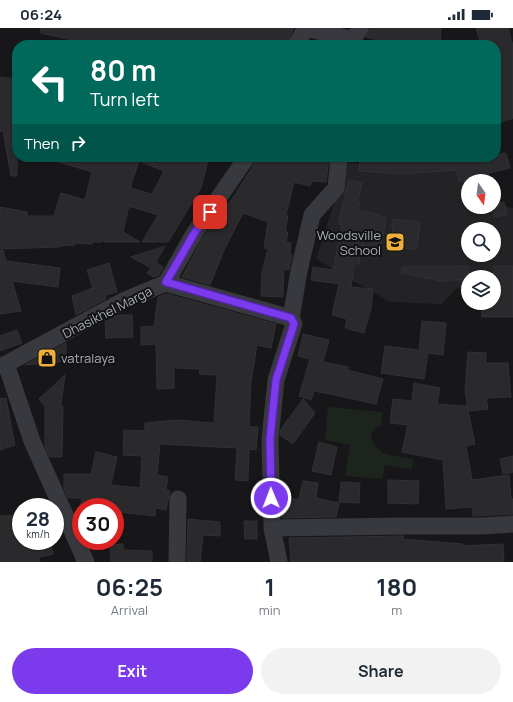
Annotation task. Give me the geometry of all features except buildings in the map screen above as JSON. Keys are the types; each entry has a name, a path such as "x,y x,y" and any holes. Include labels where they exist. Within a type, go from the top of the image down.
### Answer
{"street":[{"path":"299,40 305,28 355,38"},
{"name":"Dhasikhel Marga","path":"3,365 125,300 166,282 195,232 244,162"},
{"path":"279,562 272,528 270,439 276,380 294,324 291,318 299,271 312,215 336,188 339,162"},
{"path":"166,282 291,318"},
{"path":"3,365 32,441 86,562"},
{"path":"177,562 178,499"},
{"path":"272,528 481,526 513,524"}],"shaded area":[{"name":"Woodsville School","path":"347,162 367,165 424,162 486,162 489,174 461,174 461,214 501,214 501,205 513,208 513,284 501,280 501,270 461,270 461,288 457,288 442,304 390,302 316,259"},
{"path":"328,407 383,412 381,425 373,430 371,437 374,444 378,449 387,454 413,459 412,469 385,465 382,479 345,476 350,445 325,440"}],"place":[{"name":"Woodsville School","path":"395,242"},
{"name":"vatralaya","path":"47,358"}],"route":[{"path":"210,212 195,232 166,282 291,318 294,324 276,380 270,439 271,498"}]}
